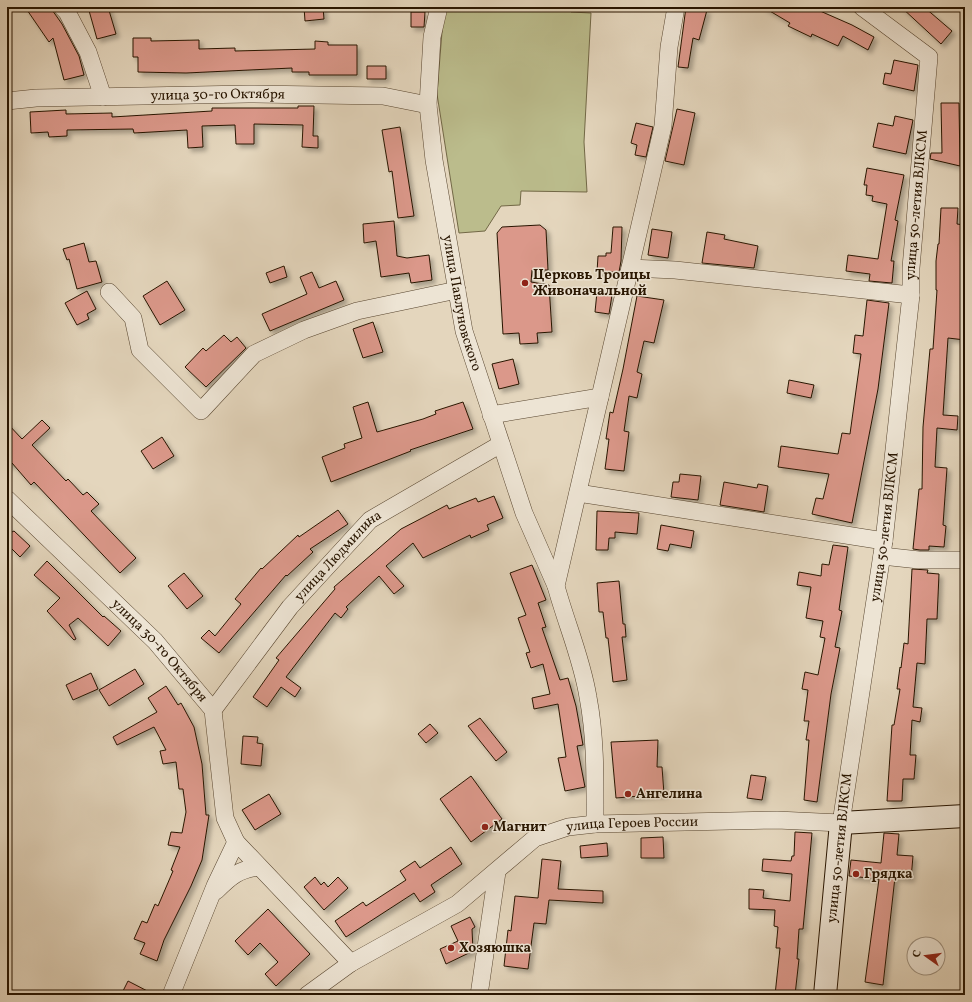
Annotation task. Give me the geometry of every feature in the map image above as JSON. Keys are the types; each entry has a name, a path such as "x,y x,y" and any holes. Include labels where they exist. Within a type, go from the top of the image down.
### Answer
{"street":[{"path":"62,7 67,12 88,52 103,97"},
{"name":"улица Павлуновского","path":"438,7 432,37 428,104 434,160 464,331 500,444 524,512 556,586 579,655 588,697 595,754 596,824"},
{"path":"556,586 663,126 669,47 676,7"},
{"name":"улица 50-летия ВЛКСМ","path":"824,995 841,823 883,549 911,295 911,268 929,57 862,7"},
{"name":"улица 30-го Октября","path":"7,101 36,98 248,94 383,96 428,104"},
{"path":"630,268 675,270 911,295"},
{"path":"110,292 133,318 140,350 202,411 254,354 304,330 357,311 458,290"},
{"path":"491,415 600,397"},
{"name":"улица Людмилина","path":"213,710 290,608 370,520 500,444"},
{"path":"578,493 883,549 919,560 965,560"},
{"name":"улица 30-го Октября","path":"7,498 155,641 213,710 225,818 236,842 351,963"},
{"path":"841,823 965,816"},
{"name":"улица Героев России","path":"307,995 351,963 457,904 497,872 508,859 535,838 568,827 596,824 777,820 841,823"},
{"path":"171,995 210,897 236,842"},
{"path":"210,897 230,877 242,870 259,867"},
{"path":"479,995 497,872"}],"green space":[{"path":"444,7 570,7 571,12 591,13 584,142 587,192 521,191 520,205 501,206 485,231 459,233 437,94"}],"building":[{"path":"25,7 50,7 62,24 79,56 84,75 64,80 53,38 49,42"},
{"path":"88,7 108,7 116,34 97,39"},
{"path":"304,7 323,7 324,19 305,21"},
{"path":"686,7 707,10 699,40 693,38 688,68 678,67"},
{"path":"763,7 811,7 852,25 874,37 868,50 843,36 838,46 812,34 811,37 788,26 790,23"},
{"path":"901,7 924,7 952,31 941,44"},
{"path":"411,12 425,12 424,27 411,27"},
{"path":"133,38 151,38 151,41 199,40 199,49 235,48 235,51 315,49 315,41 328,42 328,45 357,45 357,75 309,75 309,72 292,72 292,68 186,73 138,72 138,57 133,57"},
{"path":"894,60 918,65 914,91 883,84 885,73 891,74"},
{"path":"367,66 386,66 386,79 367,79"},
{"path":"941,103 959,103 960,166 930,159 931,153 942,153"},
{"path":"298,106 314,106 313,136 318,136 318,148 302,147 303,125 254,124 254,144 236,144 235,125 202,126 203,147 188,148 187,130 134,133 133,129 67,130 67,136 49,137 48,132 31,133 30,112 66,110 66,114 112,113 112,117 212,111 212,108 298,108"},
{"path":"677,109 695,113 684,165 665,161"},
{"path":"895,116 913,120 906,154 873,147 878,123 893,126"},
{"path":"636,123 653,127 646,157 635,155 637,145 631,143"},
{"path":"400,127 414,216 398,218 392,171 389,172 382,130"},
{"path":"867,168 904,175 895,220 898,221 891,261 894,261 892,283 869,281 870,274 846,271 848,255 878,259 887,204 872,201 873,196 866,195 867,185 864,185"},
{"path":"941,208 958,208 957,224 964,225 962,265 963,295 965,295 965,340 948,338 943,415 958,416 957,430 937,428 935,467 947,468 943,525 946,526 944,547 929,546 929,550 920,550 913,549 919,489 922,489 923,427 930,349 933,349 937,290 936,261 939,244"},
{"path":"394,221 397,256 407,258 429,255 432,280 411,283 409,273 381,277 376,241 364,243 363,224"},
{"name":"Церковь Троицы Живоначальной","path":"540,225 546,230 548,270 532,270 531,282 549,285 552,332 537,333 538,343 520,344 519,333 503,334 497,233 502,227"},
{"path":"613,227 622,227 621,261 619,272 597,272 598,256 606,256 606,253 611,253"},
{"path":"652,229 672,232 668,258 648,255"},
{"path":"707,232 725,235 724,239 758,246 754,268 702,263"},
{"path":"84,243 89,262 96,261 102,282 77,289 69,259 67,260 63,249"},
{"path":"284,266 287,277 270,283 266,273"},
{"path":"312,272 319,288 336,281 344,300 270,331 262,314 307,294 300,277"},
{"path":"167,281 185,310 160,325 143,296"},
{"path":"87,291 96,309 87,314 89,319 77,325 65,303"},
{"path":"597,292 612,295 609,314 595,312"},
{"path":"637,296 664,300 654,343 644,341 637,372 642,374 637,398 629,396 624,431 629,432 624,471 605,469 609,439 606,439 610,412 613,413"},
{"path":"867,300 889,303 878,389 852,523 812,514 816,498 823,499 829,474 778,467 781,446 838,454 842,433 850,434 861,354 853,353 855,335 863,336"},
{"path":"373,322 383,352 363,358 353,329"},
{"path":"224,335 231,342 237,337 246,348 206,387 185,367 203,348 206,351"},
{"path":"513,359 519,384 499,389 492,364"},
{"path":"789,380 814,385 811,398 787,393"},
{"path":"368,402 377,432 423,419 436,414 435,411 463,402 473,429 410,450 411,451 331,482 322,457 345,448 344,444 362,438 353,407"},
{"path":"42,420 50,428 32,445 66,481 68,479 83,495 87,492 99,504 91,511 136,558 120,573 34,482 31,485 12,463 9,466 7,464 7,423 22,439"},
{"path":"162,437 174,456 153,469 141,451"},
{"path":"680,474 701,476 698,500 671,497 673,482 679,482"},
{"path":"724,482 757,488 758,484 768,486 764,512 720,505"},
{"path":"494,496 503,518 487,525 489,530 471,538 470,535 423,558 413,543 386,566 404,586 394,594 379,576 346,607 348,609 341,618 335,613 286,677 301,688 295,697 281,687 267,707 253,697 279,660 276,658 335,589 334,587 401,529 447,505 449,509 476,498 478,502"},
{"path":"338,510 348,524 310,549 313,552 287,576 286,575 219,653 201,638 209,630 215,636 241,604 235,599 261,568 262,569 298,535 299,537"},
{"path":"597,511 639,513 637,534 615,532 615,538 609,538 608,550 596,550"},
{"path":"661,525 694,531 691,548 670,544 668,551 657,549"},
{"path":"7,527 12,532 14,531 30,546 20,557 7,544"},
{"path":"833,545 848,547 839,610 842,611 835,647 840,648 831,694 817,802 804,800 809,740 806,740 809,721 804,721 808,690 802,689 805,672 818,675 825,638 820,637 823,621 806,618 811,587 797,585 799,572 821,576 822,564 829,565"},
{"path":"47,561 103,617 104,616 121,631 108,646 78,618 69,625 76,639 74,640 47,611 60,598 34,575"},
{"path":"532,565 546,600 538,603 546,627 542,628 560,680 568,678 576,706 583,745 577,746 585,787 565,791 558,758 566,757 558,704 534,709 532,698 550,694 543,664 531,668 526,653 530,652 518,618 526,615 510,573"},
{"path":"912,569 928,570 927,573 939,574 937,619 927,619 925,664 917,663 913,707 922,708 920,722 912,720 910,755 916,755 914,779 903,779 902,801 887,801 892,725 894,725 900,689 897,689 904,643 908,644"},
{"path":"184,573 203,596 187,609 168,586"},
{"path":"619,581 623,624 625,624 626,637 622,637 627,680 613,682 608,638 606,638 603,612 599,612 597,583"},
{"path":"135,669 144,684 109,706 99,690"},
{"path":"91,673 98,689 73,700 66,685"},
{"path":"166,686 178,705 181,703 194,727 202,764 206,815 209,815 202,860 191,886 164,940 157,961 140,954 145,943 134,939 142,921 147,923 155,904 158,906 173,871 171,870 180,847 168,845 171,832 182,833 186,812 183,789 179,789 176,762 163,764 160,751 166,750 154,727 117,745 113,737 157,712 148,698"},
{"path":"480,718 507,752 496,761 468,726"},
{"path":"430,724 438,733 426,743 418,734"},
{"path":"243,736 258,737 257,743 263,744 261,766 241,764"},
{"path":"658,740 657,767 662,767 664,794 616,798 611,742"},
{"path":"751,775 766,777 762,800 747,798"},
{"path":"471,776 502,819 471,842 440,799"},
{"path":"269,794 281,814 255,830 242,810"},
{"path":"795,832 812,833 803,929 799,929 797,959 799,959 795,995 775,995 780,948 776,948 778,927 774,926 775,910 749,909 749,889 764,890 763,898 790,901 792,874 762,871 763,859 791,861 792,856 794,856"},
{"path":"884,833 899,834 897,855 913,856 911,879 895,877 883,985 865,982 879,879 849,876 851,860 881,863"},
{"path":"663,837 664,858 641,858 641,838"},
{"path":"607,843 608,856 581,858 580,846"},
{"path":"451,847 462,864 431,885 435,892 420,902 414,893 346,937 335,921 363,902 366,906 406,880 400,871 415,861 420,868"},
{"path":"542,859 561,861 558,889 603,891 603,903 549,900 546,924 534,923 528,969 504,966 508,930 511,931 515,896 538,898"},
{"path":"315,877 321,885 324,882 328,887 338,877 348,888 324,910 304,887"},
{"path":"268,909 310,954 276,986 265,974 278,962 260,943 248,955 235,941"},
{"path":"470,917 475,927 472,929 473,951 446,964 440,949 458,941 451,926"},
{"path":"128,981 155,995 121,995"}],"place":[{"name":"Церковь Троицы Живоначальной","path":"525,283"},
{"name":"Ангелина","path":"628,794"},
{"name":"Магнит","path":"485,827"},
{"name":"Грядка","path":"856,874"},
{"name":"Хозяюшка","path":"451,948"}]}
